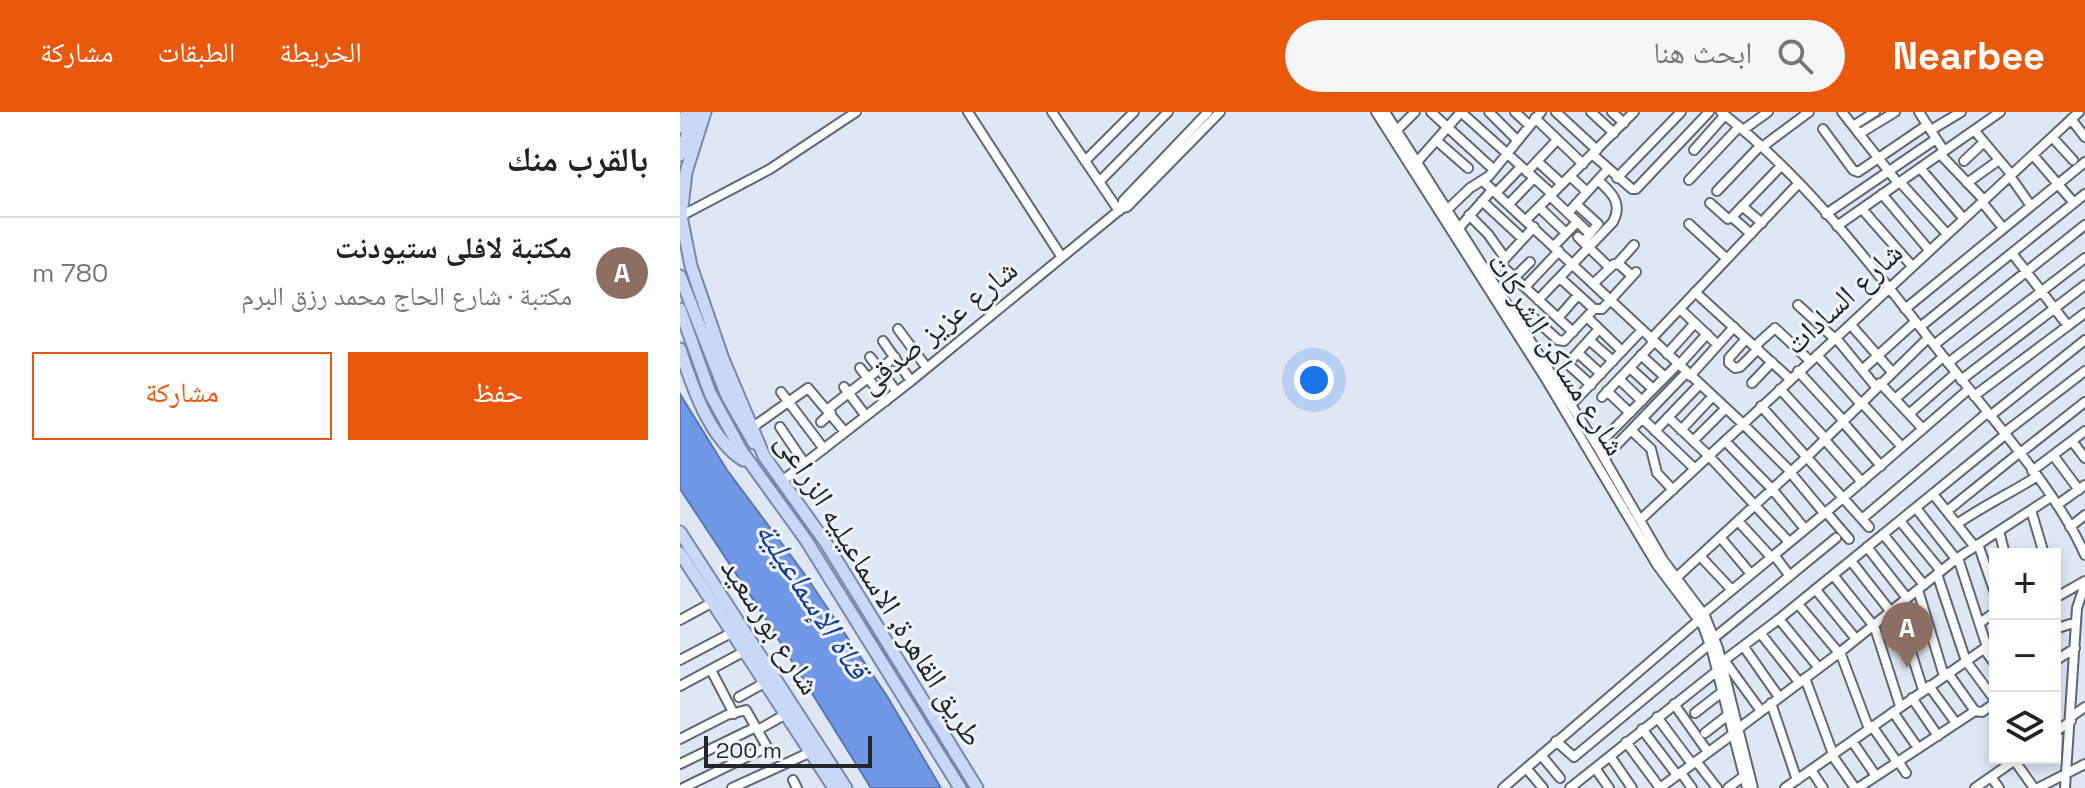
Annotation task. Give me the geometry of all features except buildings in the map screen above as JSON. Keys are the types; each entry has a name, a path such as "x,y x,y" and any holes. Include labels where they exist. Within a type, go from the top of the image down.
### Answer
{"main road":[{"path":"680,127 687,112"},
{"path":"680,155 695,112"},
{"name":"طريق القاهرة, الاسماعيليه الزراعى","path":"705,112 683,185 681,216 691,266 711,325 764,456 826,543 977,788"},
{"path":"680,276 727,396 745,431 764,456"},
{"path":"680,309 710,393 747,460"},
{"name":"طريق القاهرة, الاسماعيليه الزراعى","path":"680,349 713,426 738,458 747,460 812,549 960,788"},
{"name":"شارع بورسعيد","path":"680,532 846,788"},
{"path":"812,549 826,543"},
{"name":"شارع بورسعيد","path":"680,553 834,788"},
{"path":"822,566 835,558"}],"street":[{"path":"681,216 770,169 856,112"},
{"path":"968,112 1061,256"},
{"path":"1052,112 1120,209"},
{"path":"1085,161 1134,112"},
{"path":"1100,181 1168,112"},
{"path":"1120,209 1123,201 1208,112"},
{"path":"1120,209 1132,202 1220,112"},
{"name":"شارع مساكن الشركات","path":"1376,112 1547,374 1571,405 1701,617"},
{"path":"1397,130 1415,112"},
{"path":"1431,112 1493,169"},
{"path":"1417,162 1461,112 1590,234"},
{"path":"1489,112 1517,140"},
{"path":"1515,112 1537,116 1583,164"},
{"path":"1556,112 1608,169 1632,189 1637,188 1709,112"},
{"path":"1591,112 1614,133"},
{"path":"1612,112 1624,123"},
{"path":"1526,220 1634,112"},
{"path":"1689,180 1741,128 1768,112"},
{"path":"1842,112 1889,171 1947,234"},
{"path":"1853,126 1875,112"},
{"path":"1859,134 1895,112"},
{"path":"1920,112 1942,152 2003,228"},
{"path":"1823,129 1855,172 1961,112"},
{"path":"1837,226 2000,112"},
{"name":"شارع السادات","path":"1640,520 2079,112"},
{"name":"شارع مساكن الشركات","path":"1387,113 1524,330 1657,565 1701,617"},
{"path":"1617,178 1679,113 1695,127"},
{"path":"1694,150 1724,113 1781,166 1837,226 1959,376 2054,501 2084,550"},
{"path":"1717,191 1761,146 1805,113"},
{"path":"1447,210 1470,188 1483,181 1537,116"},
{"path":"2071,119 2085,137"},
{"path":"1974,130 2031,206"},
{"path":"2052,137 2073,160"},
{"path":"1684,139 1705,163"},
{"path":"1826,214 1936,139"},
{"path":"1509,204 1527,172 1557,140"},
{"path":"1437,141 1468,168"},
{"path":"1964,161 1984,142"},
{"path":"2033,155 2074,203"},
{"path":"1967,183 1999,160"},
{"path":"1537,161 1562,184"},
{"path":"1905,309 2085,162"},
{"path":"1710,203 1728,219 1732,217 1781,166"},
{"path":"1920,168 1964,219"},
{"path":"1568,213 1608,169"},
{"path":"1459,228 1482,201 1527,172"},
{"path":"1570,176 1587,192"},
{"path":"1584,242 1609,229 1617,215 1618,208 1612,193 1598,180"},
{"path":"1483,181 1743,424 1849,539"},
{"path":"1630,413 1604,394 1798,184"},
{"path":"1882,194 1929,250"},
{"path":"1862,370 2085,194"},
{"path":"1482,201 1523,239"},
{"path":"1538,300 1573,265 1584,242 1598,224 1576,204"},
{"path":"1742,206 1762,223"},
{"path":"1539,207 1566,233"},
{"name":"شارع عزيز صدقى","path":"782,481 911,381 1120,209"},
{"path":"1862,209 1912,266"},
{"path":"1469,215 1488,234 1515,277 1573,332"},
{"path":"1732,217 1751,234"},
{"path":"1526,288 1577,222"},
{"path":"1689,224 1727,259"},
{"path":"1676,578 1807,457 1892,372 2085,225"},
{"path":"1489,276 1534,227"},
{"path":"1560,278 1594,309 1600,310 1634,274 1613,265 1584,242"},
{"path":"1593,284 1634,245"},
{"path":"2012,253 2068,326"},
{"path":"1895,399 2085,258"},
{"path":"1515,277 1530,262"},
{"path":"1909,414 2085,285"},
{"path":"1695,292 1790,379"},
{"path":"1558,318 1578,295"},
{"path":"1798,305 1835,338 1862,370 1923,429"},
{"path":"1524,330 1546,307"},
{"path":"1535,319 1561,341 1594,309"},
{"path":"1680,309 1718,345"},
{"path":"1503,788 1923,429 2085,313"},
{"path":"1587,317 1617,356 1653,389"},
{"path":"1667,354 1695,323"},
{"path":"1851,325 1868,349 1878,355 1892,372"},
{"path":"1604,458 1734,327"},
{"path":"1746,339 1728,360 1735,368 1742,365 1772,328 1777,329 1861,402 1902,447"},
{"path":"898,329 927,368"},
{"path":"1573,360 1599,329"},
{"path":"1571,405 1642,330"},
{"path":"1597,446 1707,334"},
{"path":"1589,340 1617,356"},
{"path":"1862,519 1988,414 2085,340"},
{"path":"883,341 911,381"},
{"path":"1641,355 1665,377"},
{"path":"870,357 897,392"},
{"path":"821,422 846,390 895,357"},
{"path":"1573,360 1601,374"},
{"path":"1573,360 1591,385"},
{"path":"1752,383 1772,362"},
{"path":"860,368 886,401"},
{"path":"1798,371 1881,466"},
{"path":"1723,661 1816,590 2085,371"},
{"path":"1619,379 1642,401"},
{"path":"1655,431 1700,384"},
{"path":"753,427 806,388 811,388 817,402 830,411 845,432"},
{"path":"1780,389 1862,482"},
{"path":"846,390 866,416"},
{"path":"781,392 824,449"},
{"path":"1681,430 1713,396"},
{"path":"1947,511 2082,405 2085,417"},
{"path":"1761,406 1869,527"},
{"path":"1693,441 1726,408"},
{"path":"1668,417 1789,542"},
{"path":"1643,419 1695,469"},
{"path":"780,427 805,464"},
{"path":"1632,431 1651,449 1657,473 1673,490"},
{"path":"1957,524 2034,474 2085,431"},
{"path":"1725,441 1772,489 1805,529"},
{"path":"2072,441 2085,458"},
{"path":"1626,742 1662,788 1840,653 1957,559 2031,510 2082,487 2053,455"},
{"path":"1933,494 1977,546 1989,577"},
{"path":"1744,647 1775,700 1793,785 1870,727 1989,645 1957,559 1916,508"},
{"path":"2031,510 2042,548"},
{"path":"2070,527 2085,515"},
{"path":"1738,521 1790,576"},
{"path":"1900,521 1939,573 1966,661 1989,693"},
{"path":"1999,531 2003,548"},
{"path":"1883,534 1921,587 1946,675 1975,711"},
{"path":"1720,537 1751,574"},
{"path":"1556,741 1574,760 1836,538"},
{"path":"1867,547 1907,598"},
{"path":"1700,556 1732,590"},
{"path":"1851,561 1894,609 1926,688 1956,723"},
{"path":"1833,575 1874,625 1896,709 1918,748"},
{"path":"2061,594 2085,582"},
{"path":"2065,788 2078,679 2075,651 2085,582"},
{"path":"1816,590 1856,639"},
{"path":"680,620 713,602"},
{"path":"1798,604 1840,653 1870,727 1906,773"},
{"path":"1980,623 1989,616"},
{"path":"1701,617 1723,661 1761,711"},
{"path":"1779,619 1819,668"},
{"path":"680,660 733,632"},
{"path":"1761,634 1802,680 1832,755 1856,788 1975,711 1982,712 1989,706"},
{"path":"1712,641 1728,715 1753,788"},
{"path":"2061,658 2085,649"},
{"path":"680,686 745,651"},
{"path":"1723,661 1747,788"},
{"path":"711,670 730,715"},
{"path":"1570,788 1717,671"},
{"path":"739,697 766,682"},
{"path":"1695,713 1722,692"},
{"path":"1912,698 1938,736"},
{"path":"1674,704 1708,752"},
{"path":"2061,727 2085,707"},
{"path":"680,739 747,710 767,747 683,788"},
{"path":"680,764 786,714"},
{"path":"1705,733 1711,723 1728,715"},
{"path":"1657,717 1717,788"},
{"path":"1642,729 1692,788"},
{"path":"1852,741 1876,776"},
{"path":"732,788 811,752"},
{"path":"1541,755 1560,778"},
{"path":"1610,756 1632,788"},
{"path":"1975,788 2009,764"},
{"path":"2019,764 2036,788 2085,764"},
{"path":"1526,768 1543,788"},
{"path":"1595,768 1609,788"},
{"path":"1811,770 1823,788"},
{"path":"1728,788 1744,776"},
{"path":"1991,777 1999,788"}],"water":[{"name":"قناة الإسماعيلية","path":"680,394 727,470 803,572 887,696 941,788 871,788 680,489"}],"place":[{"name":"مكتبة لافلى ستيودنت","path":"1907,668"}]}
